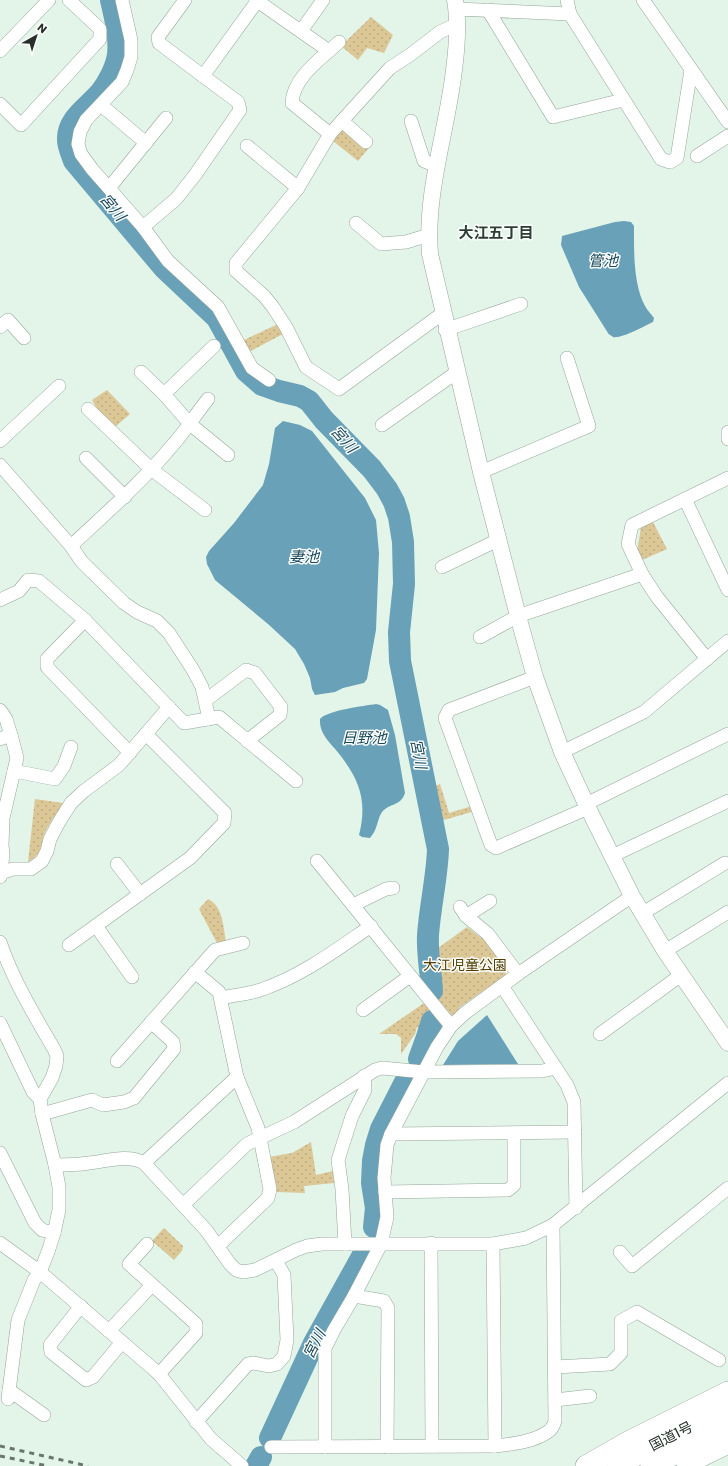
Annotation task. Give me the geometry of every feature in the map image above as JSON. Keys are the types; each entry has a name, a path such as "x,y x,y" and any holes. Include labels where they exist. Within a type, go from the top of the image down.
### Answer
{"highway":[{"path":"586,1466 630,1441 728,1392"},
{"name":"国道1号","path":"616,1466 728,1408"},
{"name":"国道1号","path":"651,1466 728,1427"},
{"path":"682,1466 728,1443"}],"street":[{"path":"0,51 49,0"},
{"path":"0,104 21,125 100,39 100,29 69,0"},
{"path":"122,0 131,40 131,57 128,70 122,82 86,120 80,132 78,144 81,154 92,169 143,227 168,262 218,306 252,368 269,380"},
{"path":"143,227 176,199 195,175 240,110 238,102 159,43 158,37 185,0"},
{"path":"203,76 257,0 329,52"},
{"path":"301,31 323,0"},
{"path":"567,0 570,14 661,160 670,162 677,158 691,70"},
{"path":"643,0 728,122"},
{"path":"443,313 339,389 306,367 286,327 273,307 264,296 236,272 236,263 298,188 330,134 390,68 440,32 456,11 493,7 570,14"},
{"path":"493,7 553,117 623,100"},
{"path":"456,11 456,52 452,92 429,218 430,254 446,329 518,616 535,677 562,752 587,806 632,896 665,951 727,1038"},
{"path":"330,134 292,103 292,96 304,75 339,42"},
{"path":"101,105 146,143"},
{"path":"109,188 166,118"},
{"path":"342,121 366,142"},
{"path":"411,121 424,161 438,166"},
{"path":"697,156 728,136"},
{"path":"247,146 298,188"},
{"path":"356,223 381,244 406,242 429,235"},
{"path":"446,329 521,304"},
{"path":"0,327 8,320 24,338"},
{"path":"164,394 214,346"},
{"path":"481,472 589,426 567,358"},
{"path":"141,372 164,394 190,424 228,455"},
{"path":"382,425 457,372"},
{"path":"0,441 59,386"},
{"path":"71,546 125,497 190,424 208,399"},
{"path":"88,409 151,469 205,510"},
{"path":"728,432 728,439"},
{"path":"86,458 125,497"},
{"path":"0,465 71,546 82,562 124,603 137,612 157,621 169,633 202,687 209,719"},
{"path":"707,659 657,597 642,574 628,544 632,526 728,478"},
{"path":"684,500 728,590"},
{"path":"442,567 498,540"},
{"path":"480,637 518,616 642,574"},
{"path":"0,600 19,591 28,580 39,581 85,620 184,722 218,717 296,781"},
{"path":"85,620 47,659 47,667 130,753"},
{"path":"562,752 644,712 728,640"},
{"path":"206,700 246,670 255,673 281,707 280,715 247,741"},
{"path":"535,677 449,710 445,718 490,845 496,848 587,806 728,734"},
{"path":"0,875 14,869 31,869 42,860 48,851 50,838 71,803 84,791 119,765 169,707"},
{"path":"0,710 6,719 6,738 17,758 2,817 3,855 0,875"},
{"path":"69,945 190,858 224,823 225,813 146,734"},
{"path":"14,771 56,779 64,766 71,747"},
{"path":"612,856 728,800"},
{"path":"317,861 451,1026"},
{"path":"643,913 725,863"},
{"path":"117,864 140,894"},
{"path":"353,905 386,889 393,888"},
{"path":"325,1447 326,1348 334,1330 354,1296 381,1244 387,1217 384,1178 386,1145 437,1047 451,1026 465,1013 518,974 632,896"},
{"path":"490,901 463,912 488,934 518,974"},
{"path":"665,951 728,912"},
{"path":"96,926 132,977"},
{"path":"221,998 261,990 284,980 318,963 370,926"},
{"path":"0,942 15,978 57,1056 56,1066 52,1078 40,1099 42,1114 59,1187 59,1210 54,1234 40,1272 34,1280 18,1320 8,1394 44,1415"},
{"path":"117,1061 215,950 243,943"},
{"path":"195,972 219,992 237,1077 258,1128 270,1189 268,1198 218,1246"},
{"path":"600,1034 681,975"},
{"path":"363,1010 410,976"},
{"path":"502,986 567,1085 574,1102 576,1208"},
{"path":"42,1114 92,1100 104,1105 124,1102 134,1098 174,1049 173,1042 151,1022"},
{"path":"0,1023 33,1092 40,1099"},
{"path":"183,1205 247,1144 294,1122 375,1070 382,1068 424,1072 542,1071 556,1068"},
{"path":"345,1244 342,1189 338,1160 352,1116 365,1090 364,1076"},
{"path":"144,1163 237,1077"},
{"path":"55,1165 73,1165 104,1160 137,1159 144,1163 206,1230 230,1264 236,1270 243,1272 255,1270 307,1246 322,1244 493,1244 526,1238 553,1225 576,1208 728,1083"},
{"path":"391,1134 575,1132"},
{"path":"385,1192 508,1190 514,1185 514,1133"},
{"path":"0,1153 35,1223 42,1230 54,1234"},
{"path":"620,1252 632,1266 728,1188"},
{"path":"271,1447 494,1446 516,1444 550,1431 555,1421 553,1225"},
{"path":"0,1243 40,1272 159,1374 196,1422 242,1466"},
{"path":"431,1243 432,1446"},
{"path":"147,1244 129,1264 196,1324 196,1333 159,1374"},
{"path":"493,1244 494,1446"},
{"path":"196,1422 248,1364 254,1363 269,1366 277,1364 284,1356 287,1340 284,1275 276,1261"},
{"path":"110,1331 152,1284"},
{"path":"354,1296 384,1301 388,1308 388,1447"},
{"path":"81,1306 50,1345 51,1352 86,1380 93,1377 122,1342"},
{"path":"555,1367 610,1364 621,1352 621,1321 637,1312 698,1341 719,1360"},
{"path":"574,1466 659,1417 728,1382"},
{"path":"555,1400 590,1396"},
{"path":"706,1465 728,1452"}],"green space":[{"path":"371,17 393,35 384,53 367,48 358,60 341,46"},
{"path":"344,128 368,149 358,161 333,141"},
{"path":"278,324 283,334 247,353 244,340"},
{"path":"107,390 130,414 115,427 97,409 92,400"},
{"path":"653,522 667,549 642,560 637,552 641,527"},
{"path":"440,784 449,813 472,806 475,811 437,822 428,789"},
{"path":"35,799 63,803 46,830 41,848 37,855 28,862"},
{"path":"208,899 217,906 222,917 226,941 217,943 199,909"},
{"name":"大江児童公園","path":"467,927 484,940 506,967 506,975 460,1007 453,1017 436,997 434,951"},
{"path":"424,1003 430,1010 426,1029 417,1027 415,1034 401,1054 401,1038 396,1034 379,1034"},
{"path":"311,1142 316,1175 333,1171 334,1183 304,1186 305,1193 277,1192 269,1157 292,1153"},
{"path":"164,1228 183,1246 182,1251 174,1260 152,1241"}],"water":[{"name":"管池","path":"624,221 631,222 634,226 635,266 638,287 645,306 654,318 653,322 633,332 622,336 613,337 608,333 579,287 561,245 562,236"},
{"name":"妻池","path":"283,421 300,425 312,431 365,498 376,520 379,553 376,630 367,679 364,683 343,688 335,692 315,695 304,664 295,649 268,624 215,580 207,564 206,557 209,551 234,523 263,485 269,464 275,428"},
{"name":"日野池","path":"376,704 388,710 395,735 405,793 398,803 382,812 375,831 370,838 359,835 362,822 362,800 356,780 344,760 327,740 321,728 320,719 330,713"},
{"path":"487,1015 518,1064 443,1065 458,1041"}],"waterway":[{"name":"宮川","path":"111,0 118,34 117,60 103,89 79,114 71,126 68,143 74,161 164,268 217,318 246,371 262,385 300,396 309,401 324,420 372,469 387,489 394,502 399,517 403,542 404,584 399,632 400,661 438,849 428,935 432,991"},
{"name":"宮川","path":"419,1059 432,1021"},
{"name":"宮川","path":"374,1227 376,1208 372,1183 373,1161 376,1145 381,1129 404,1084"},
{"name":"宮川","path":"270,1438 314,1343 364,1253"},
{"name":"宮川","path":"256,1466 261,1457"}],"railway":[{"path":"0,1446 88,1466"},
{"path":"0,1456 48,1466"}],"district":[{"name":"大江五丁目","path":"496,232"}]}
